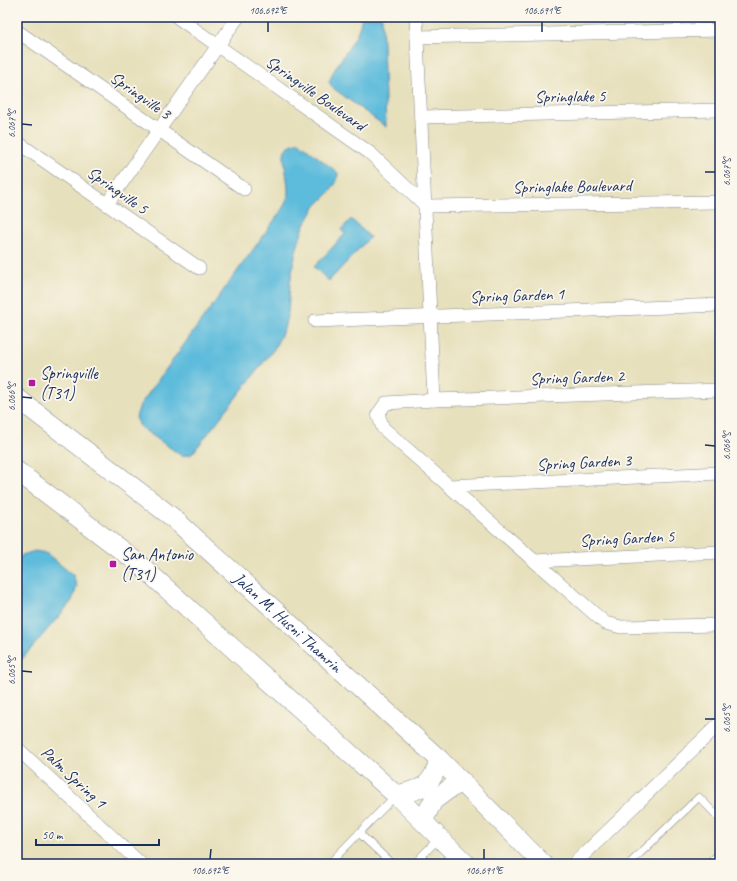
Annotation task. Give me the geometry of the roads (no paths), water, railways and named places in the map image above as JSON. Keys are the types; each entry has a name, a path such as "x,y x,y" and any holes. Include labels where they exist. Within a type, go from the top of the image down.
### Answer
{"main road":[{"name":"Jalan M. Husni Thamrin","path":"17,398 172,517 439,759 543,864"},
{"path":"17,470 138,563 396,795 466,864"},
{"path":"396,795 418,790 429,783 436,773 439,759"},
{"path":"423,821 433,801 463,782"}],"street":[{"name":"Springville Boulevard","path":"177,17 370,153 426,206"},
{"path":"107,204 238,17"},
{"path":"416,17 434,400"},
{"path":"417,37 720,30"},
{"name":"Springville 3","path":"17,31 244,189"},
{"name":"Springlake 5","path":"421,117 720,110"},
{"name":"Springville 5","path":"17,142 199,268"},
{"name":"Springlake Boulevard","path":"426,206 720,202"},
{"name":"Spring Garden 1","path":"315,321 720,305"},
{"name":"Spring Garden 2","path":"449,486 383,428 378,414 386,403 720,390"},
{"name":"Spring Garden 3","path":"449,486 720,474"},
{"path":"449,486 605,623 621,627 720,625"},
{"name":"Spring Garden 5","path":"535,561 720,552"},
{"path":"574,864 720,723"},
{"name":"Palm Spring 1","path":"17,748 141,864"}],"lane":[{"path":"329,864 396,795"},
{"path":"629,864 699,797 720,819"},
{"path":"359,833 392,864"},
{"path":"414,864 440,838"},
{"path":"708,864 720,853"}],"water":[{"path":"362,17 382,17 386,127 333,88 329,82 337,65 352,43 360,27"},
{"path":"299,142 338,173 337,181 330,192 315,207 304,226 296,251 290,284 288,312 284,329 274,349 192,454 182,456 140,427 136,417 140,405 283,207 288,193 284,154 288,147"},
{"path":"351,219 370,237 329,281 314,267 345,234 341,230"},
{"path":"35,551 46,553 73,575 77,586 72,601 17,665 17,563 22,555"}],"place":[{"name":"Springville (T31)","path":"32,383"},
{"name":"San Antonio (T31)","path":"113,564"}]}
